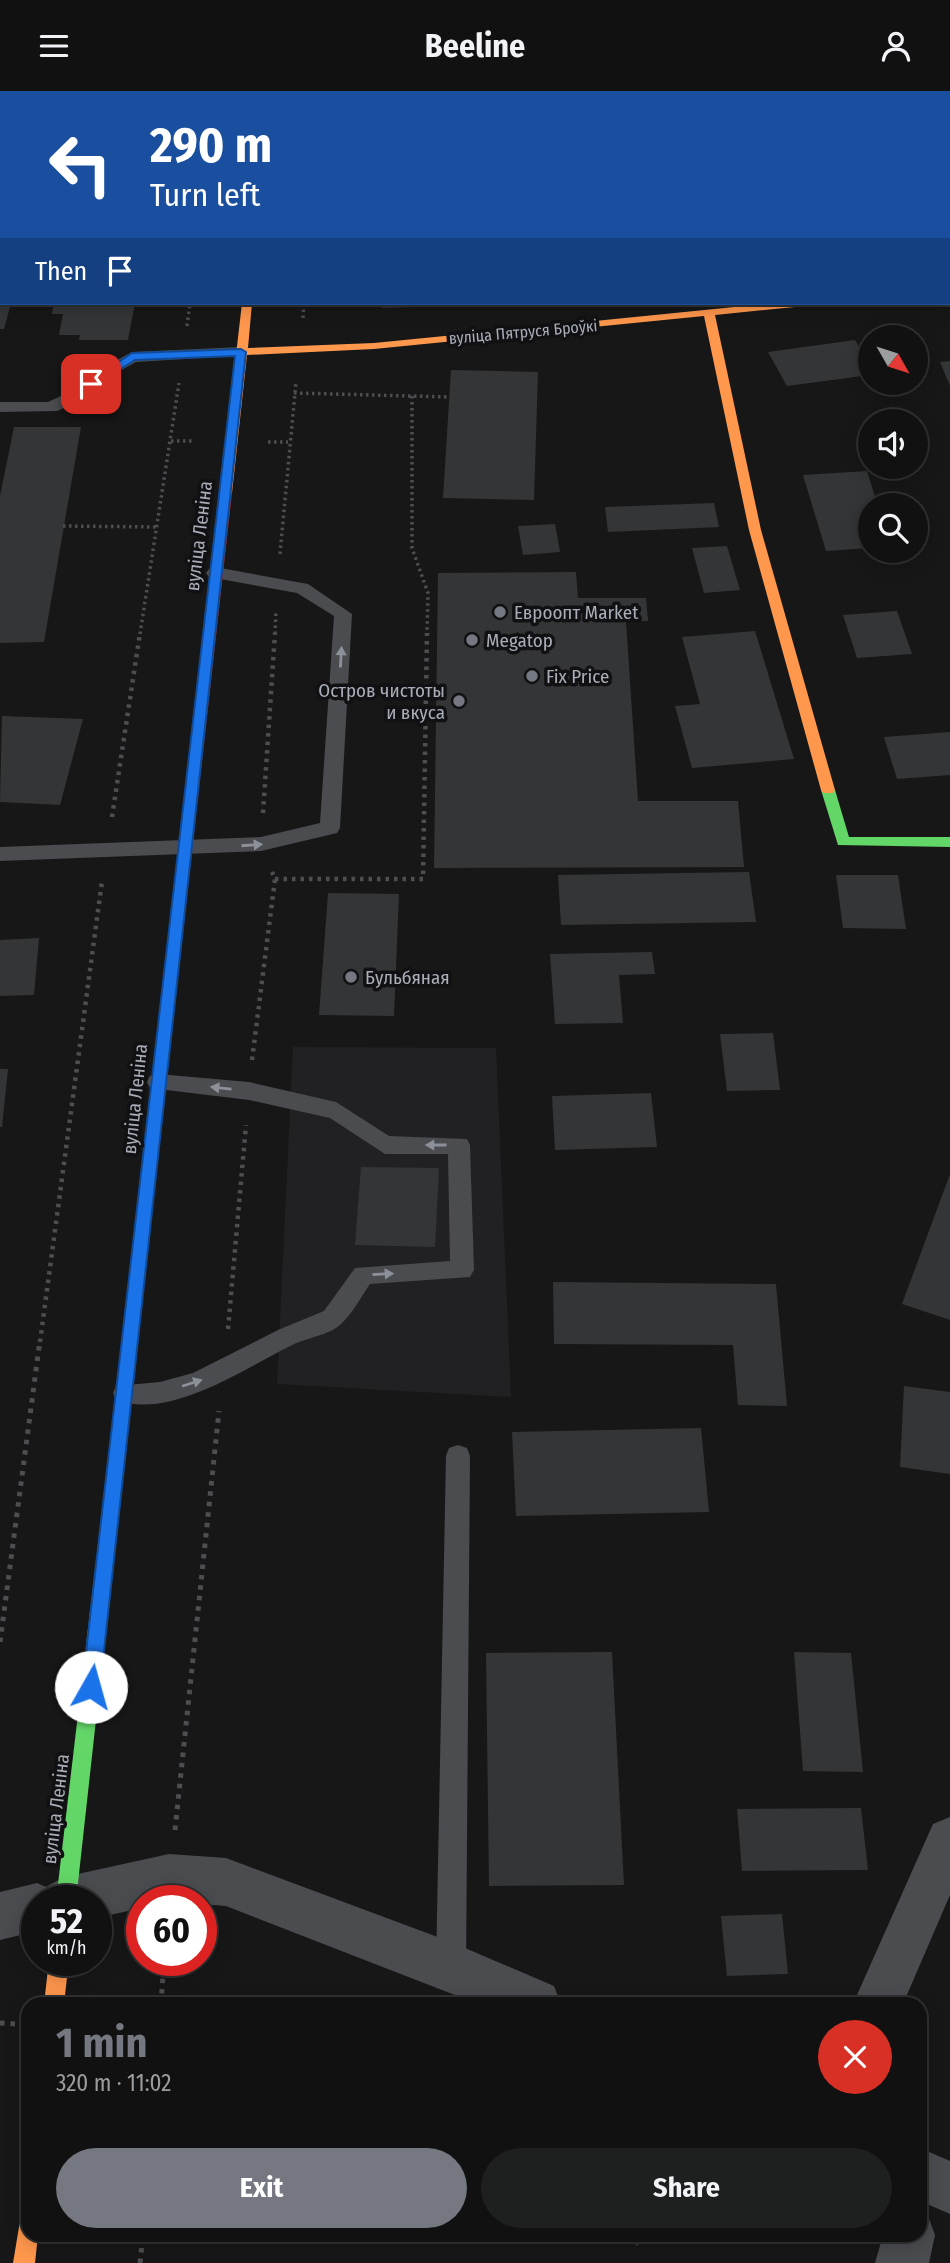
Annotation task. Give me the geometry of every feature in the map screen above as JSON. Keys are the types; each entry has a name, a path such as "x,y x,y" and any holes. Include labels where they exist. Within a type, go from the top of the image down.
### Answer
{"main road":[{"name":"вуліца Леніна","path":"67,1885 125,1393 183,848 247,305"},
{"name":"вуліца Пятруся Броўкі","path":"241,352 374,346 789,305"},
{"path":"709,315 755,530 843,842 950,842"},
{"path":"55,1997 57,1976"},
{"path":"24,2263 26,2242"}],"street":[{"path":"881,1997 950,1840"},
{"path":"112,1890 169,1878 226,1882 451,1967 520,1997"},
{"path":"0,1916 21,1911"},
{"path":"902,2263 907,2242"}],"lane":[{"path":"0,407 51,407 80,394 103,374 132,357 241,352"},
{"path":"0,855 261,844 330,828 343,614 302,588 215,573"},
{"path":"125,1393 160,1392 198,1382 286,1336 332,1318 363,1275 462,1270 459,1145 385,1145 336,1111 249,1091 158,1081"},
{"path":"451,1967 458,1455"}],"path":[{"path":"0,1642 107,851 190,305"},
{"path":"294,393 450,397"},
{"path":"275,879 423,879 428,593 412,548 412,396"},
{"path":"63,526 158,527"},
{"path":"161,1997 163,1976"},
{"path":"140,2263 142,2242"}],"shaded area":[{"path":"293,1047 496,1048 511,1397 277,1384"}],"building":[{"path":"0,305 10,305 4,329 0,329"},
{"path":"54,305 135,305 128,340 79,340 80,335 59,335 63,314 52,314"},
{"path":"382,305 446,306 382,308"},
{"path":"855,340 858,345 858,377 787,386 768,352"},
{"path":"950,361 950,386 940,362"},
{"path":"451,370 538,372 534,500 443,498"},
{"path":"14,427 81,427 44,642 0,643 0,496"},
{"path":"858,472 858,479 870,479 874,493 858,493 858,549 826,551 803,475"},
{"path":"714,503 719,527 608,532 605,507"},
{"path":"555,524 560,552 523,555 518,526"},
{"path":"727,546 740,590 704,593 692,548"},
{"path":"576,572 578,598 646,598 648,621 626,621 638,801 738,801 744,867 434,868 438,573"},
{"path":"897,611 912,654 857,658 843,615"},
{"path":"755,631 794,759 692,768 675,706 700,704 682,637"},
{"path":"2,716 83,719 60,805 0,802"},
{"path":"950,732 950,775 897,779 884,737"},
{"path":"749,872 756,922 561,925 558,875"},
{"path":"836,875 898,875 906,929 843,928"},
{"path":"328,893 399,894 394,1016 319,1015"},
{"path":"39,938 34,995 0,996 0,940"},
{"path":"652,952 655,974 619,975 623,1023 555,1024 550,954"},
{"path":"773,1033 780,1090 727,1091 720,1034"},
{"path":"0,1069 8,1069 2,1127 0,1127"},
{"path":"651,1093 657,1147 555,1150 552,1096"},
{"path":"361,1167 439,1168 435,1247 355,1245"},
{"path":"950,1174 950,1320 902,1304"},
{"path":"553,1282 776,1284 787,1406 738,1405 733,1345 554,1344"},
{"path":"904,1386 950,1392 950,1474 900,1467"},
{"path":"701,1428 709,1512 516,1516 512,1432"},
{"path":"612,1652 624,1885 489,1886 486,1653"},
{"path":"794,1652 851,1653 863,1772 803,1771"},
{"path":"861,1808 868,1870 742,1871 737,1809"},
{"path":"782,1914 788,1974 727,1976 721,1916"}],"traffic: fast":[{"path":"828,790 843,842 950,842"},
{"path":"68,1885 128,1357"}],"traffic: slow":[{"path":"226,493 247,305"},
{"path":"241,352 374,346 785,305"},
{"path":"709,315 755,530 828,790"},
{"path":"128,1357 167,1012"},
{"path":"55,1997 57,1976"},
{"path":"24,2263 26,2242"}],"traffic: jam":[{"path":"167,1012 226,493"}],"place":[{"name":"Евроопт Market","path":"500,612"},
{"name":"Megatop","path":"472,640"},
{"name":"Fix Price","path":"532,676"},
{"name":"Остров чистоты и вкуса","path":"459,701"},
{"name":"Бульбяная","path":"351,977"}],"route":[{"path":"91,384 132,357 241,352 183,848 91,1687"}]}
